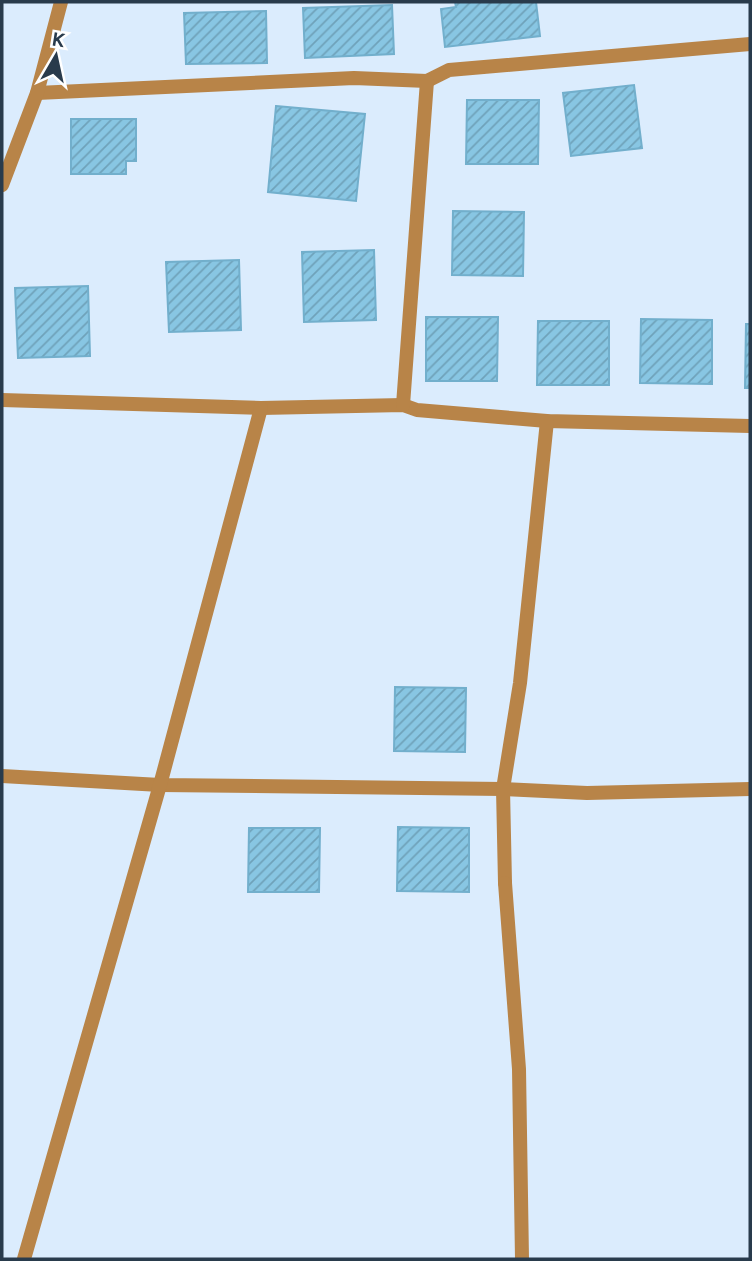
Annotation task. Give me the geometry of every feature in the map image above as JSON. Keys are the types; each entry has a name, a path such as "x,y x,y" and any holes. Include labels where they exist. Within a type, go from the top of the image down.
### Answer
{"street":[{"path":"2,186 37,93 61,2"},
{"path":"37,93 354,78 427,81 449,70 750,44"},
{"path":"403,405 427,81"},
{"path":"2,400 261,408 403,405 416,410 547,421 750,426"},
{"path":"24,1259 160,785 261,408"},
{"path":"522,1259 519,1069 505,883 503,789 520,683 547,421"},
{"path":"2,776 160,785 503,789 587,793 750,789"}],"building":[{"path":"455,2 536,2 540,36 445,47 441,9 456,7"},
{"path":"392,5 394,54 305,58 303,8"},
{"path":"266,11 267,63 186,64 184,13"},
{"path":"634,85 642,148 571,156 563,93"},
{"path":"467,100 539,100 538,164 466,164"},
{"path":"276,106 365,114 356,201 268,192"},
{"path":"71,119 136,119 136,161 126,161 126,174 71,174"},
{"path":"453,211 524,212 523,276 452,275"},
{"path":"374,250 376,320 304,322 302,252"},
{"path":"239,260 241,330 169,332 166,262"},
{"path":"88,286 90,356 18,358 15,288"},
{"path":"426,317 498,317 497,381 426,381"},
{"path":"641,319 712,320 712,384 640,383"},
{"path":"538,321 609,321 609,385 537,385"},
{"path":"746,324 750,324 750,388 745,388"},
{"path":"395,687 466,688 465,752 394,751"},
{"path":"398,827 469,828 469,892 397,891"},
{"path":"249,828 320,828 319,892 248,892"}]}
